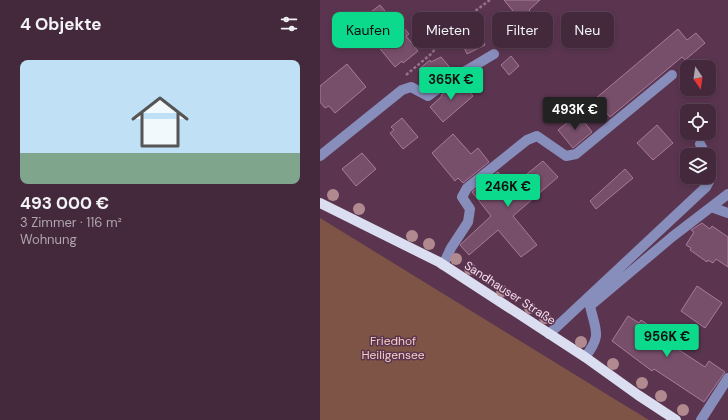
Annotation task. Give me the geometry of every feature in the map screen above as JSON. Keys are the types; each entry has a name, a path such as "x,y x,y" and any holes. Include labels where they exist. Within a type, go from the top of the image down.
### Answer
{"main road":[{"name":"Sandhauser Straße","path":"320,203 443,265 585,357 676,420"}],"lane":[{"path":"320,156 402,90 411,87 428,96 447,82 494,54"},
{"path":"443,265 451,248 468,222 470,209 462,197 467,188 527,140 537,136 566,156 576,154 672,75"},
{"path":"700,144 702,148"},
{"path":"549,334 706,188 708,184"},
{"path":"585,357 594,345 597,337 590,306 672,237 728,194"},
{"path":"711,207 728,213"},
{"path":"701,420 728,378"}],"path":[{"path":"474,12 490,0"}],"green space":[{"name":"Friedhof Heiligensee","path":"320,218 621,403 649,420 320,420"}],"building":[{"path":"504,0 540,0 529,10 529,12 512,12 513,11"},
{"path":"380,5 386,12 371,12"},
{"path":"404,28 409,34 406,36 412,44 412,48 416,48 418,51 403,63 402,61 395,67 379,48 404,48"},
{"path":"678,29 687,40 696,33 705,43 685,60 682,57 610,117 595,99"},
{"path":"464,48 479,48 467,54"},
{"path":"511,56 519,66 509,75 501,65"},
{"path":"441,57 453,71 432,85 419,69 430,60 431,62"},
{"path":"347,64 366,87 335,113 329,106 325,108 320,102 320,86"},
{"path":"461,81 473,96 443,122 430,107 442,96 441,95"},
{"path":"578,114 592,132 573,148 558,130"},
{"path":"402,118 418,137 403,149 390,133 394,130 391,127"},
{"path":"657,125 673,143 653,160 637,143"},
{"path":"453,134 471,154 478,148 489,162 463,183 458,178 455,181 432,153"},
{"path":"362,153 376,169 356,186 342,169"},
{"path":"543,161 558,177 513,216 537,245 521,257 498,230 469,255 460,245 491,216 472,192 498,172 511,187"},
{"path":"625,169 633,178 596,209 590,201"},
{"path":"702,223 710,229 712,226 728,237 728,267 716,259 713,263 708,260 707,262 690,250 691,248 686,245 694,232 691,230"},
{"path":"697,286 722,303 705,328 681,311"},
{"path":"628,316 639,323 641,320 678,345 676,348 705,367 709,361 725,372 704,402 654,369 652,371 612,341"}]}
